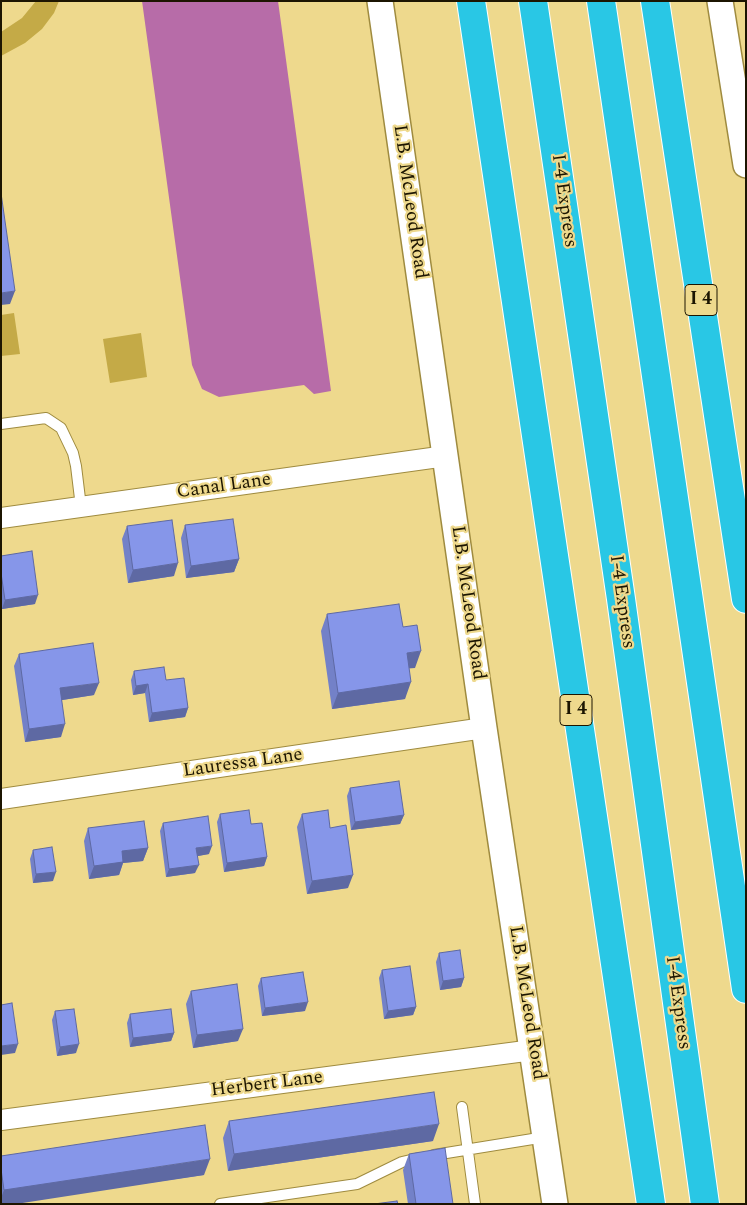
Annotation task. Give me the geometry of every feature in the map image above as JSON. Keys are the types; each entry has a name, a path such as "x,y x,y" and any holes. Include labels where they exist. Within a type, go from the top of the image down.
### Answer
{"highway":[{"name":"I 4","path":"470,1 651,1204"},
{"name":"I-4 Express","path":"533,1 621,599 705,1204"},
{"path":"601,1 746,989"},
{"name":"I 4","path":"655,1 746,599"}],"street":[{"name":"L.B. McLeod Road","path":"380,1 484,728 556,1204"},
{"path":"720,1 746,165"},
{"name":"Canal Lane","path":"1,518 446,456"},
{"name":"Lauressa Lane","path":"1,799 484,728"},
{"name":"Herbert Lane","path":"1,1120 533,1050"}],"lane":[{"path":"1,424 46,418 61,428 74,460 80,507"},
{"path":"462,1107 475,1204"},
{"path":"220,1204 357,1184 402,1162 467,1149 546,1137"}],"shaded area":[{"path":"36,1 59,1 54,13 42,29 25,43 1,56 1,32 22,18"},
{"path":"142,1 278,1 331,391 314,394 304,385 219,397 202,389 192,365"},
{"path":"14,313 20,354 1,356 1,315"},
{"path":"141,333 147,377 110,383 103,339"}],"building":[{"path":"1,193 15,291 1,293"},
{"path":"233,519 239,559 191,566 185,525"},
{"path":"172,520 178,563 133,570 127,526"},
{"path":"32,551 38,595 5,600 1,573 1,556"},
{"path":"399,604 403,627 417,625 421,651 407,653 411,682 338,693 327,614"},
{"path":"93,643 99,683 60,688 65,724 29,729 19,654"},
{"path":"164,667 166,680 184,678 188,708 152,713 148,684 136,686 134,671"},
{"path":"399,781 404,815 355,822 350,788"},
{"path":"249,810 251,824 262,823 267,857 227,863 220,814"},
{"path":"328,810 330,828 346,825 353,875 312,881 302,814"},
{"path":"208,816 212,846 196,848 199,865 169,869 163,823"},
{"path":"144,821 148,848 122,851 123,862 94,866 88,828"},
{"path":"52,847 56,872 36,874 33,850"},
{"path":"460,950 464,978 443,981 439,953"},
{"path":"410,966 416,1007 388,1011 382,970"},
{"path":"303,972 308,1002 265,1008 261,978"},
{"path":"237,984 243,1029 197,1035 191,991"},
{"path":"12,1003 18,1044 1,1046 1,1005"},
{"path":"74,1009 79,1044 60,1047 55,1011"},
{"path":"171,1009 174,1033 133,1038 130,1014"},
{"path":"434,1092 439,1124 234,1154 229,1121"},
{"path":"205,1125 210,1159 4,1190 1,1156"},
{"path":"445,1148 453,1204 416,1204 409,1154"},
{"path":"397,1201 398,1204 374,1204"}]}
